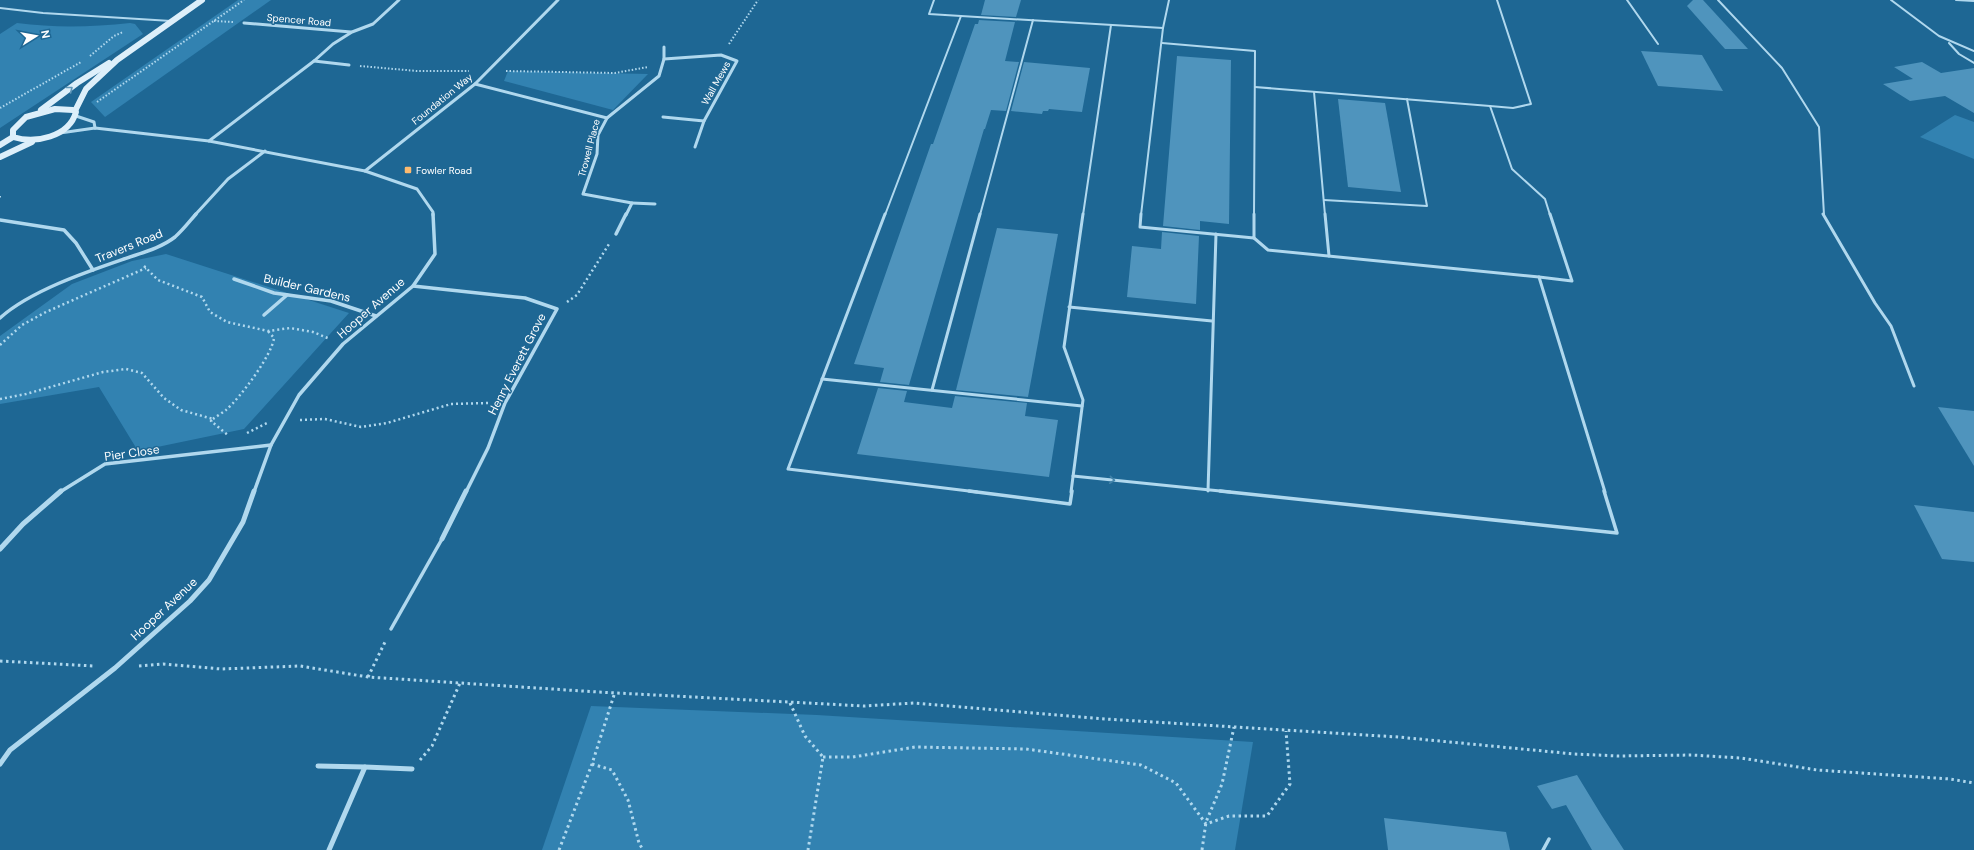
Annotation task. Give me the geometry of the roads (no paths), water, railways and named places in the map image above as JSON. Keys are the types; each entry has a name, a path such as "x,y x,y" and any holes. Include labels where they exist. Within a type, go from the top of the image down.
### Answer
{"street":[{"path":"0,144 13,137 24,141 60,133 72,124 86,89 117,60 202,0"},
{"path":"209,141 314,61 333,44 352,32 373,24 399,0"},
{"name":"Foundation Way","path":"365,171 475,84 558,0"},
{"name":"Spencer Road","path":"244,23 352,32"},
{"path":"607,118 659,76 664,59 664,47"},
{"name":"Wall Mews","path":"663,117 704,121 733,71 737,61 721,55 664,59"},
{"path":"39,112 77,83 106,64 117,60"},
{"path":"314,61 349,65"},
{"name":"Trowell Place","path":"475,84 607,118 598,135 597,154 583,194 632,203 655,204"},
{"path":"13,137 13,130 26,117 39,112 55,109 76,114 92,121 94,122 95,128"},
{"path":"695,147 704,121"},
{"name":"Hooper Avenue","path":"0,764 10,750 115,668 190,601 209,580 243,522 271,445 299,395 343,344 413,286 436,254 433,212 417,189 365,171 209,141 95,128 60,133"},
{"path":"0,157 42,137"},
{"name":"Travers Road","path":"0,318 8,311 45,291 93,270 162,245 175,236 228,179 265,151"},
{"path":"616,234 632,203"},
{"path":"0,220 64,230 76,243 93,270"},
{"name":"Builder Gardens","path":"234,279 274,293 331,301 376,316"},
{"name":"Henry Everett Grove","path":"413,286 525,298 557,309 505,403 488,448 442,539"},
{"path":"264,315 287,295"},
{"name":"Pier Close","path":"0,549 40,508 80,478 105,464 271,445"},
{"path":"318,766 412,769"},
{"path":"329,850 365,768"}],"lane":[{"path":"934,0 929,14 1163,28"},
{"path":"1170,0 1163,28 1140,227 1254,238 1268,250 1572,281 1545,199 1512,169 1490,106"},
{"path":"1255,87 1513,108 1531,104 1497,0"},
{"path":"1627,0 1658,44"},
{"path":"1718,0 1782,68 1819,126 1823,214 1875,303 1891,326 1914,386"},
{"path":"1891,0 1939,36 1974,51"},
{"path":"1956,0 1974,1"},
{"path":"0,8 45,14 171,21"},
{"path":"961,16 788,469 1070,504 1083,400 1064,347 1111,25"},
{"path":"932,390 1033,20"},
{"path":"1947,40 1959,54 1974,63"},
{"path":"1162,43 1255,51 1254,238"},
{"path":"1314,92 1329,256"},
{"path":"1324,200 1427,206 1407,99"},
{"path":"1208,490 1212,321 1216,234"},
{"path":"1073,476 1617,533 1539,277"},
{"path":"1070,307 1212,321"},
{"path":"822,379 1082,406"},
{"path":"391,629 442,539"},
{"path":"1543,850 1549,839"}],"place":[{"name":"Fowler Road","path":"408,170"}]}
